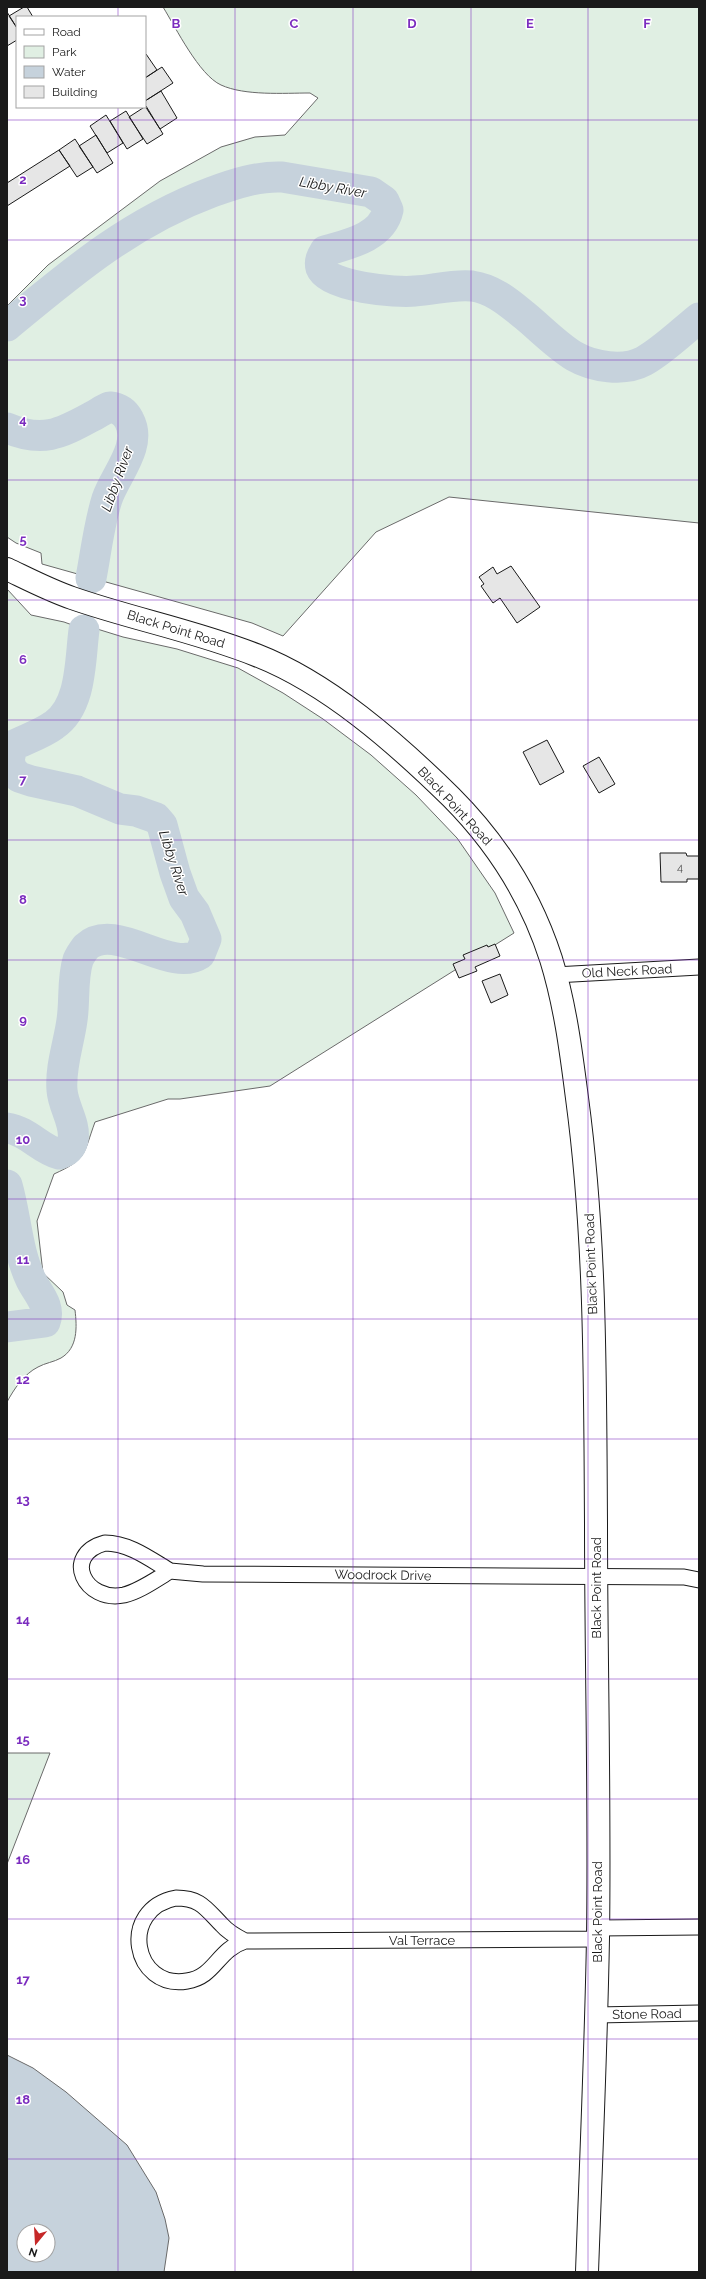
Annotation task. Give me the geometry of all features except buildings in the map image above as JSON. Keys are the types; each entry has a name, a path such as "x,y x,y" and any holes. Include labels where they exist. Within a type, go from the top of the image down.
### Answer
{"main road":[{"name":"Black Point Road","path":"7,569 73,599 253,654 306,680 347,708 393,743 418,765 451,797 484,833 510,868 524,893 538,924 556,975 569,1038 588,1200 595,1381 598,1933 587,2272"}],"street":[{"name":"Old Neck Road","path":"556,975 699,967"},
{"name":"Woodrock Drive","path":"170,1571 134,1592 112,1596 102,1594 92,1589 84,1580 81,1568 83,1558 90,1549 105,1543 112,1543 144,1555 170,1571 203,1574 596,1578 684,1577 699,1580"},
{"name":"Val Terrace","path":"245,1941 222,1926 205,1906 183,1898 161,1903 148,1912 141,1926 138,1941 141,1956 150,1969 162,1978 177,1982 200,1977 212,1968 233,1945 245,1941 598,1933"},
{"path":"598,1933 699,1927"},
{"name":"Stone Road","path":"596,2015 699,2013"}],"green space":[{"path":"163,7 699,7 699,523 449,497 376,532 283,636 252,623 42,564 41,553 16,543 7,537 7,306 48,265 160,181 221,147 255,137 285,135 318,98 310,93 241,91 221,85 204,72 181,38"},
{"path":"7,589 31,615 64,622 86,630 81,624 123,637 177,649 238,668 283,693 323,719 371,755 416,795 457,838 495,893 514,933 270,1086 180,1099 168,1099 95,1122 82,1155 73,1164 54,1174 37,1221 43,1273 63,1292 67,1305 75,1310 75,1337 71,1349 67,1354 55,1361 33,1370 28,1374 16,1387 7,1402"},
{"path":"7,1753 50,1753 7,1864"}],"water":[{"path":"7,2055 33,2068 66,2092 127,2145 156,2192 165,2219 169,2238 164,2272 7,2272"}],"waterway":[{"name":"Libby River","path":"7,326 79,268 129,233 155,218 183,204 237,183 273,177 282,177 371,192 384,201 388,210 385,219 372,233 354,242 325,251 320,263 321,268 326,275 336,280 379,290 393,291 422,290 458,286 472,286 487,290 506,301 574,356 590,363 609,367 627,366 644,361 665,347 699,318"},
{"name":"Libby River","path":"7,428 19,433 41,436 70,428 110,407 121,411 129,420 133,440 126,460 107,499 91,578"},
{"name":"Libby River","path":"7,1128 28,1136 52,1152 59,1154 68,1149 72,1143 73,1127 63,1096 62,1073 71,1029 76,967 79,958 86,947 98,940 112,940 127,943 174,958 188,958 200,954 206,939 195,913 184,898 175,873 162,825 156,818 136,811 120,809 77,791 31,781 19,777 12,770 9,761 12,746 39,734 54,725 63,717 70,706 75,695 78,682 84,630"},
{"name":"Libby River","path":"7,1185 26,1269 43,1300 46,1311 45,1322 7,1327"}]}
